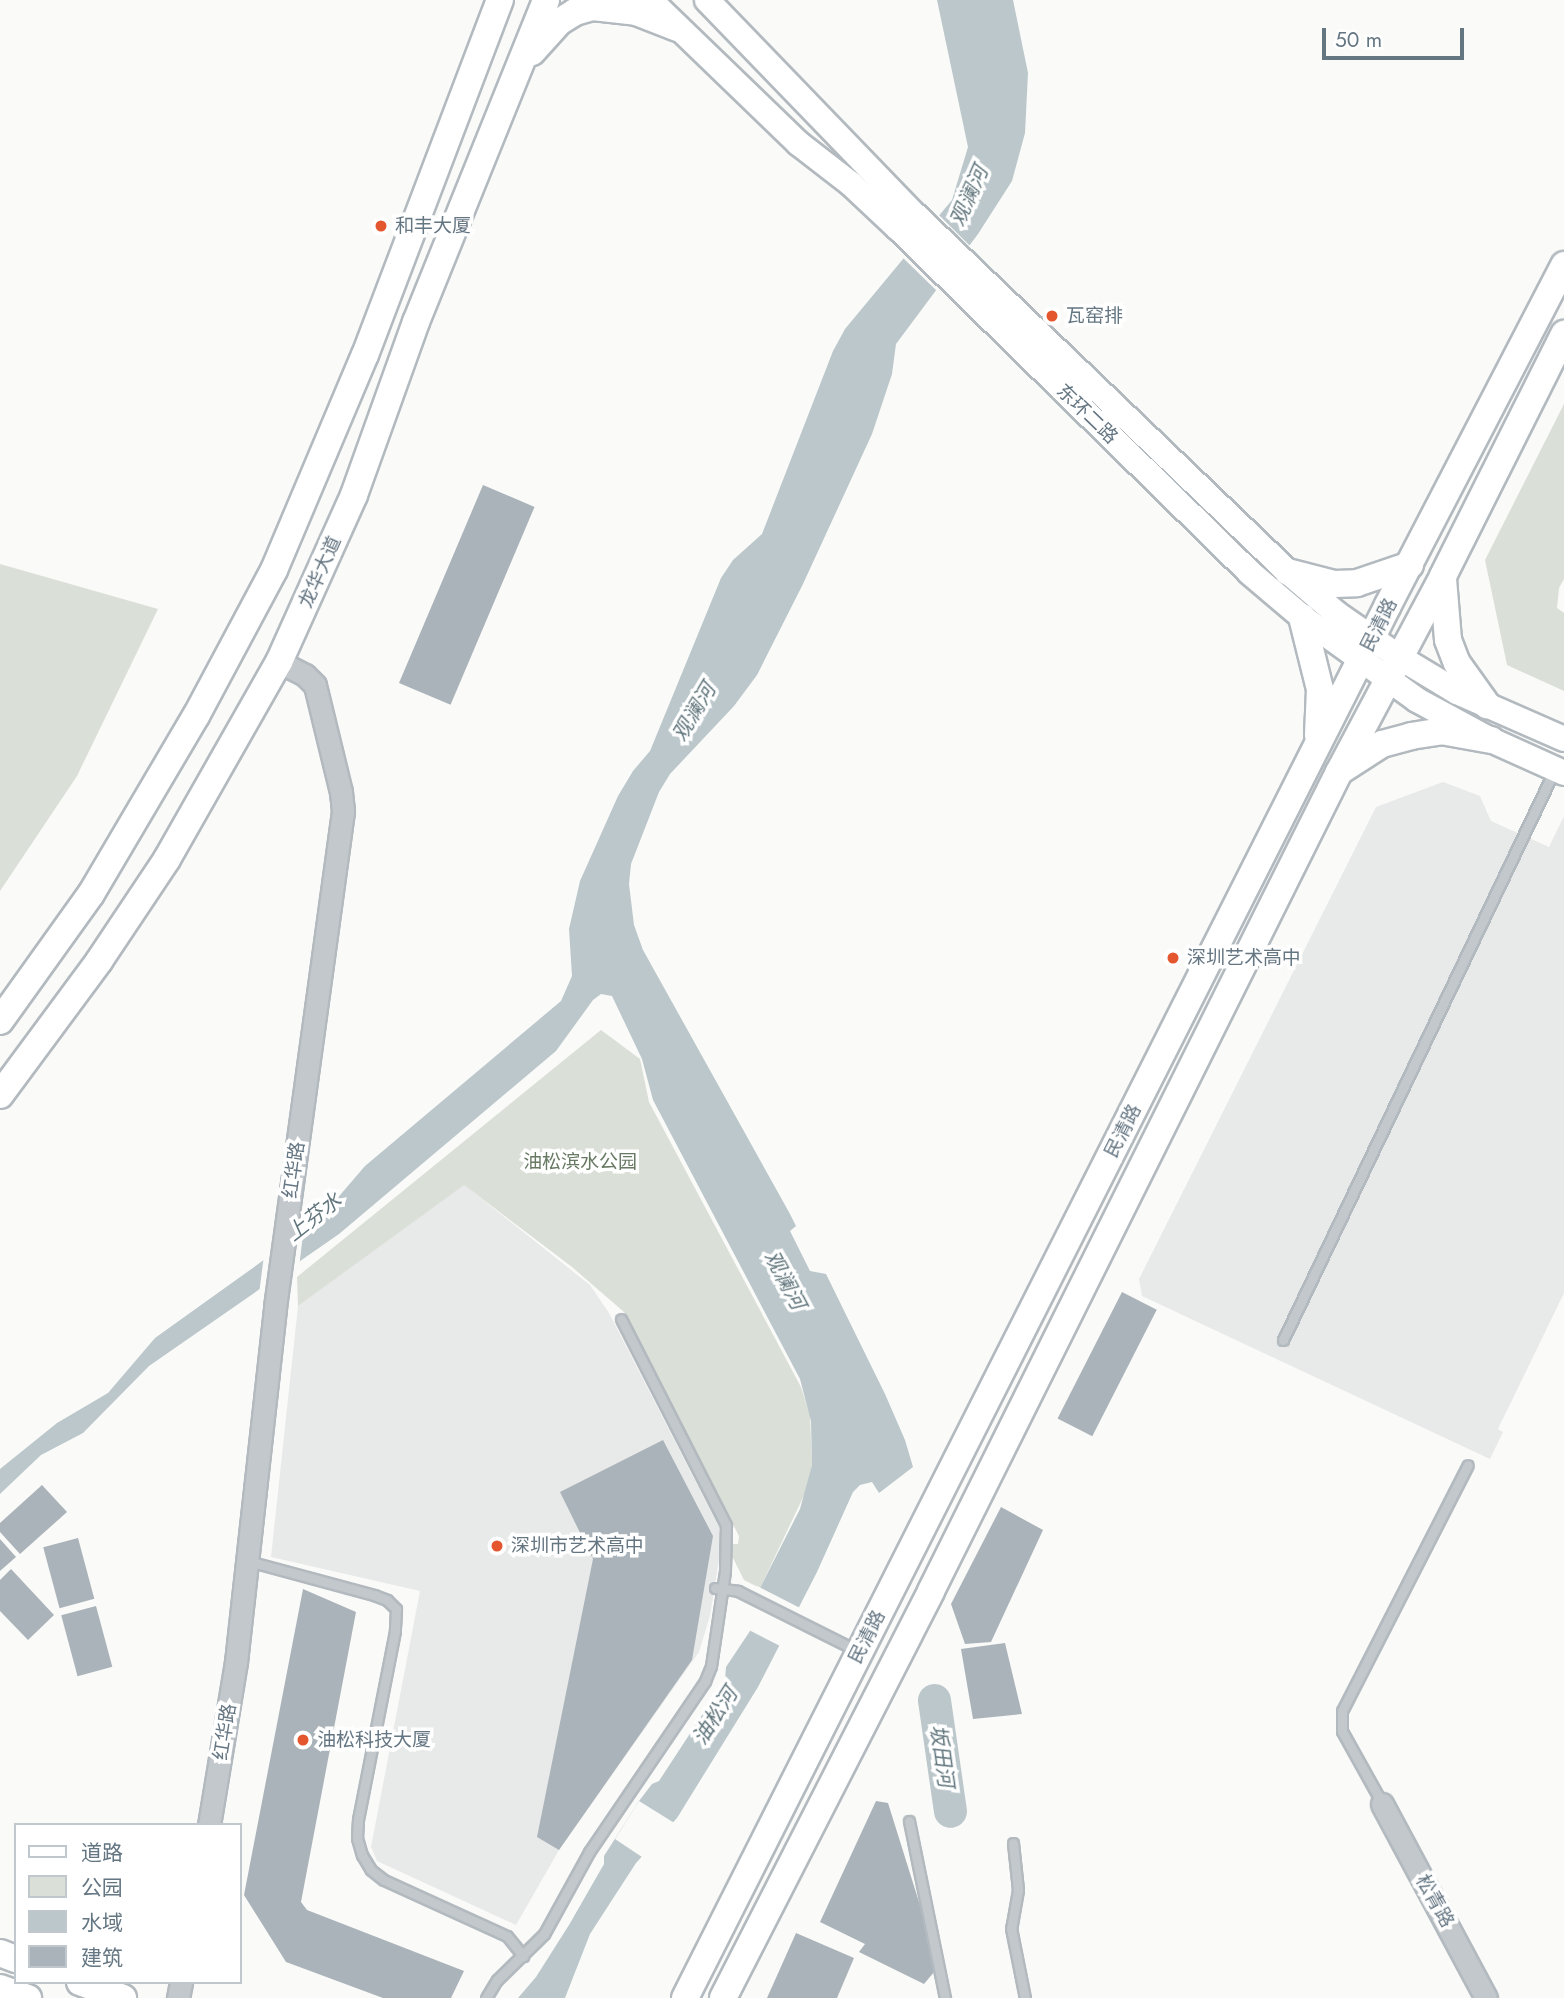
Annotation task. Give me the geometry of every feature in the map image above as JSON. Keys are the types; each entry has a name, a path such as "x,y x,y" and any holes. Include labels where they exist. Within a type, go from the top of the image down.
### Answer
{"main road":[{"path":"0,1021 91,894 196,716 274,570 365,355 500,0"},
{"name":"龙华大道","path":"0,1095 99,961 167,859 279,662 354,495 416,322 546,0"},
{"name":"东环二路","path":"650,0 798,143 851,184 907,221"},
{"name":"东环二路","path":"707,0 907,221 1249,572 1302,617 1367,649 1394,667 1564,739"},
{"path":"522,64 559,22 575,12 593,7 636,12 677,28"},
{"name":"民清路","path":"685,1998 1315,751 1564,265"},
{"name":"东环二路","path":"984,298 1336,613 1367,649"},
{"name":"民清路","path":"723,1998 937,1578 1339,772 1443,576 1564,334"},
{"path":"1289,572 1334,584 1357,583 1410,565"},
{"path":"1443,576 1448,640 1457,663 1487,705"},
{"path":"1302,617 1320,689 1321,715 1315,751"},
{"name":"东环二路","path":"1394,667 1417,700 1491,740 1559,771"},
{"path":"1339,772 1382,744 1411,736 1441,731 1491,740"},
{"path":"85,1984 123,1998"},
{"path":"0,1988 28,1998"}],"street":[{"name":"红华路","path":"209,1823 234,1675 275,1307 343,811 315,685 305,675 279,662"},
{"name":"松青路","path":"1382,1804 1486,1998"}],"lane":[{"path":"1283,1340 1559,771"},
{"path":"486,1998 497,1980 544,1934 589,1852 709,1674 726,1525 621,1319"},
{"path":"1382,1804 1342,1731 1342,1711 1468,1465"},
{"path":"248,1561 374,1595 387,1600 396,1609 395,1631 358,1819 357,1838 362,1855 371,1870 384,1880 507,1936 523,1956"},
{"path":"719,1589 738,1591 860,1652"},
{"path":"909,1821 945,1998"},
{"path":"1013,1843 1018,1889 1012,1928 1025,1998"}],"shaded area":[{"path":"1443,782 1480,796 1491,821 1549,847 1564,816 1564,1293 1498,1429 1503,1432 1490,1459 1142,1296 1139,1279 1376,807"},
{"name":"深圳市艺术高中","path":"463,1184 590,1285 609,1313 723,1535 710,1616 699,1652 559,1850 516,1925 377,1861 371,1847 420,1591 271,1557 298,1306"}],"green space":[{"path":"1564,404 1564,579 1559,588 1557,608 1564,613 1564,691 1507,665 1485,560"},
{"path":"0,564 158,609 77,776 0,891"},
{"name":"油松滨水公园","path":"601,1030 640,1059 649,1102 801,1387 810,1415 812,1464 807,1489 760,1588 744,1580 732,1556 733,1544 738,1544 739,1536 624,1312 572,1267 464,1185 298,1306 297,1277"}],"water":[{"path":"937,0 1013,0 1028,73 1025,133 1012,181 978,234 896,344 892,374 872,434 803,584 757,675 734,706 670,774 659,792 631,864 629,884 634,925 643,950 790,1214 796,1226 790,1231 810,1271 826,1274 885,1394 905,1440 913,1467 879,1493 872,1482 860,1485 853,1492 817,1572 758,1687 677,1818 636,1863 590,1934 565,1998 518,1998 536,1977 569,1925 604,1864 604,1856 639,1801 652,1784 659,1781 725,1680 726,1667 750,1631 760,1588 800,1509 812,1465 811,1421 800,1379 653,1100 642,1059 612,996 601,994 593,1000 556,1051 339,1234 149,1366 83,1433 41,1455 0,1494 0,1469 57,1423 108,1393 155,1338 317,1222 365,1166 561,1001 572,976 569,929 580,881 618,796 633,771 650,751 721,578 733,560 762,534 833,351 845,329 952,200 968,147"}],"pier":[{"path":"937,213 972,248 938,292 901,256"},
{"path":"304,1226 299,1268 259,1294 264,1255"},
{"path":"757,1586 802,1609 782,1647 747,1629"},
{"path":"639,1801 676,1824 645,1859 615,1839"}],"building":[{"path":"483,485 535,507 451,705 399,683"},
{"path":"1122,1292 1157,1310 1092,1436 1058,1419"},
{"path":"663,1440 713,1536 692,1660 559,1850 537,1837 593,1559 560,1492"},
{"path":"42,1485 67,1512 20,1554 0,1532 0,1523"},
{"path":"1001,1507 1043,1530 991,1642 965,1644 951,1604"},
{"path":"78,1538 94,1599 60,1608 43,1547"},
{"path":"0,1539 16,1557 0,1571"},
{"path":"11,1569 54,1615 28,1640 0,1611 0,1580"},
{"name":"油松科技大厦","path":"303,1589 356,1612 301,1902 307,1910 464,1971 451,1998 383,1998 286,1962 244,1895"},
{"path":"96,1606 112,1667 78,1676 61,1615"},
{"path":"1005,1643 1022,1714 973,1719 961,1649"},
{"path":"876,1801 888,1803 939,1966 924,1984 859,1952 865,1944 820,1922"},
{"path":"796,1933 854,1958 837,1998 767,1998"}],"waterway":[{"name":"坂田河","path":"934,1700 950,1811"}],"place":[{"name":"和丰大厦","path":"381,226"},
{"name":"瓦窑排","path":"1052,316"},
{"name":"深圳艺术高中","path":"1173,958"},
{"name":"深圳市艺术高中","path":"497,1546"},
{"name":"油松科技大厦","path":"303,1740"}],"water label":[{"name":"观澜河","path":"969,196"},
{"name":"观澜河","path":"694,712"},
{"name":"上芬水","path":"314,1217"},
{"name":"观澜河","path":"785,1280"},
{"name":"油松河","path":"715,1716"}]}
